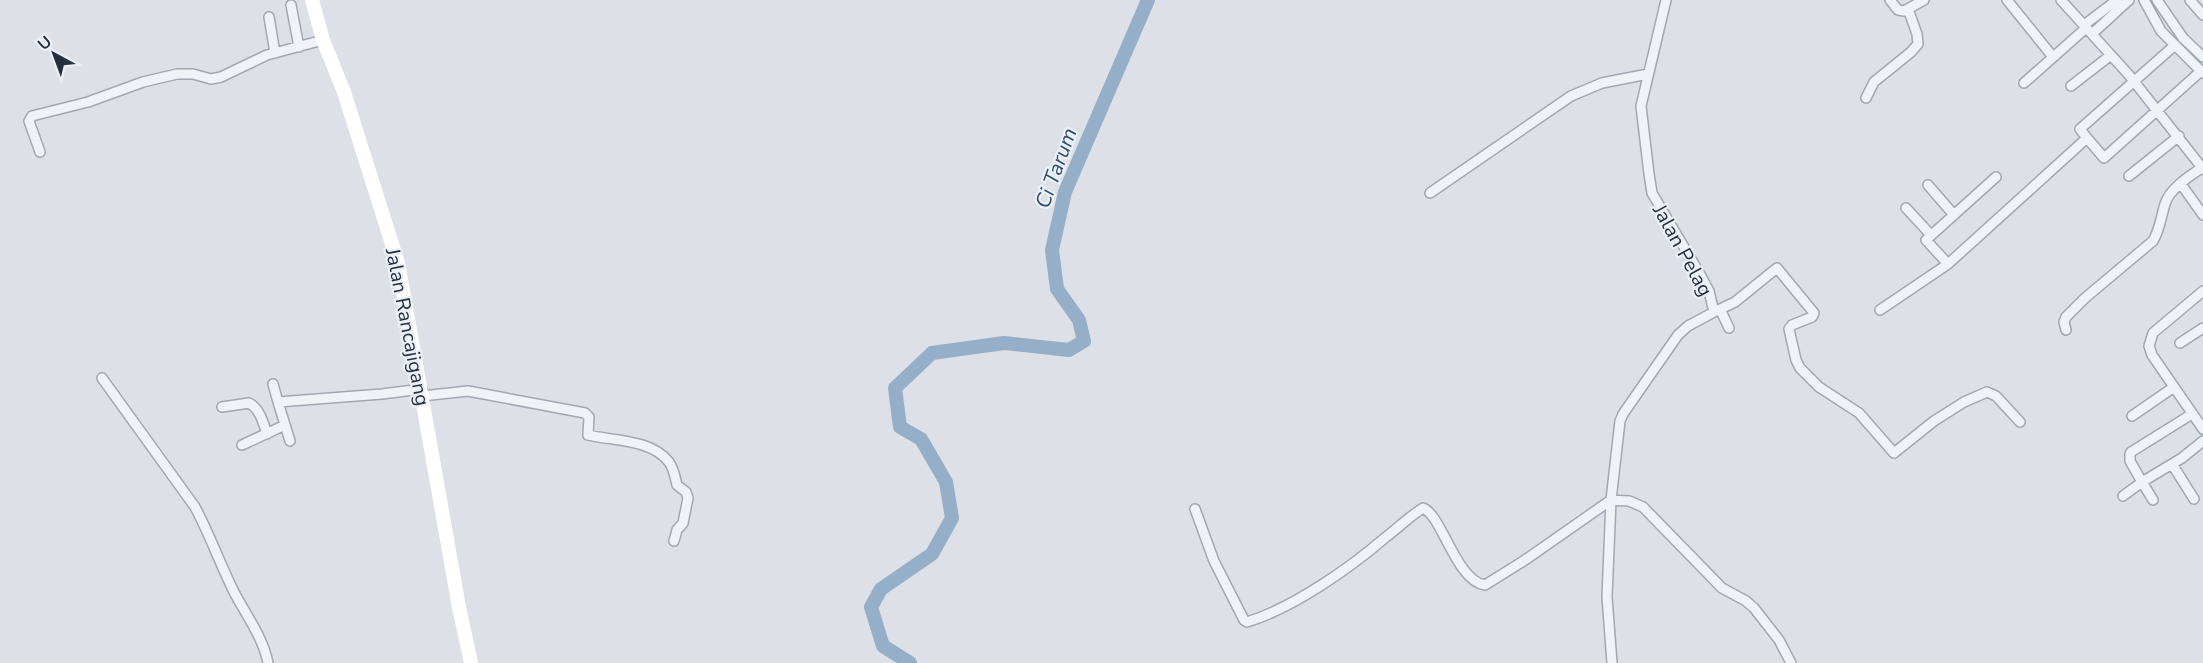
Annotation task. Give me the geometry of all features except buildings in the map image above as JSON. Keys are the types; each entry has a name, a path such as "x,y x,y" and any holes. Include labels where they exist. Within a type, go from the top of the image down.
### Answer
{"main road":[{"name":"Jalan Rancajigang","path":"312,0 399,263 459,607 471,663"}],"street":[{"name":"Jalan Pelag","path":"1612,663 1606,597 1617,433 1623,414 1678,335 1688,326 1717,310 1701,276 1652,193 1641,106 1666,0"},
{"path":"1890,0 1898,10 1908,9 1924,0"},
{"path":"2007,0 2053,57"},
{"path":"2061,0 2159,111 2203,168 2181,184 2166,201 2160,227 2153,241 2074,308 2064,322 2066,330"},
{"path":"2087,29 2116,0"},
{"path":"2024,83 2087,29 2129,0"},
{"path":"2144,0 2161,31 2202,72 2104,158 2080,129 2174,45"},
{"path":"2157,0 2183,38 2203,57"},
{"path":"2190,0 2203,15"},
{"path":"291,5 299,47"},
{"path":"1866,98 1873,84 1918,44 1908,9"},
{"path":"269,17 275,53"},
{"path":"40,152 30,121 32,116 88,102 143,82 177,74 193,74 211,79 221,77 275,53 324,40"},
{"path":"2071,86 2111,55"},
{"path":"1430,193 1570,96 1602,83 1648,74"},
{"path":"2129,176 2179,136"},
{"path":"1880,310 1948,264 2088,138"},
{"path":"1948,264 1926,240 1996,177"},
{"path":"2181,184 2203,215"},
{"path":"1928,185 1954,214"},
{"path":"1906,208 1931,236"},
{"path":"1729,328 1717,310 1736,302 1777,268 1814,313 1813,316 1792,325 1789,329 1800,368 1819,387 1859,413 1894,453 1934,421 1964,402 1987,392 1996,396 2020,422"},
{"path":"2203,291 2153,333 2149,346 2152,355 2203,429"},
{"path":"2180,343 2203,328"},
{"path":"102,378 195,507 233,590 262,645 268,663"},
{"path":"273,384 290,441"},
{"path":"2132,416 2174,387"},
{"path":"278,402 382,394 468,391 585,413 589,417 588,435 624,441 657,453 669,462 678,484 688,496 683,525 677,530 674,541"},
{"path":"222,407 249,402 260,414 267,434"},
{"path":"2153,500 2130,461 2130,454 2192,414"},
{"path":"242,445 285,425"},
{"path":"2123,496 2142,482 2202,447"},
{"path":"2172,464 2194,499"},
{"path":"1195,509 1214,561 1247,622 1286,606 1340,572 1386,537 1406,518 1423,508 1430,512 1467,573 1476,583 1485,585 1611,500 1629,501 1643,507 1722,588 1746,601 1779,640 1791,663"}],"waterway":[{"name":"Ci Tarum","path":"910,663 883,646 871,607 881,589 932,554 952,518 946,482 921,439 900,427 895,388 932,353 1004,343 1069,350 1084,341 1079,320 1057,289 1052,250 1065,192 1148,0"}]}
